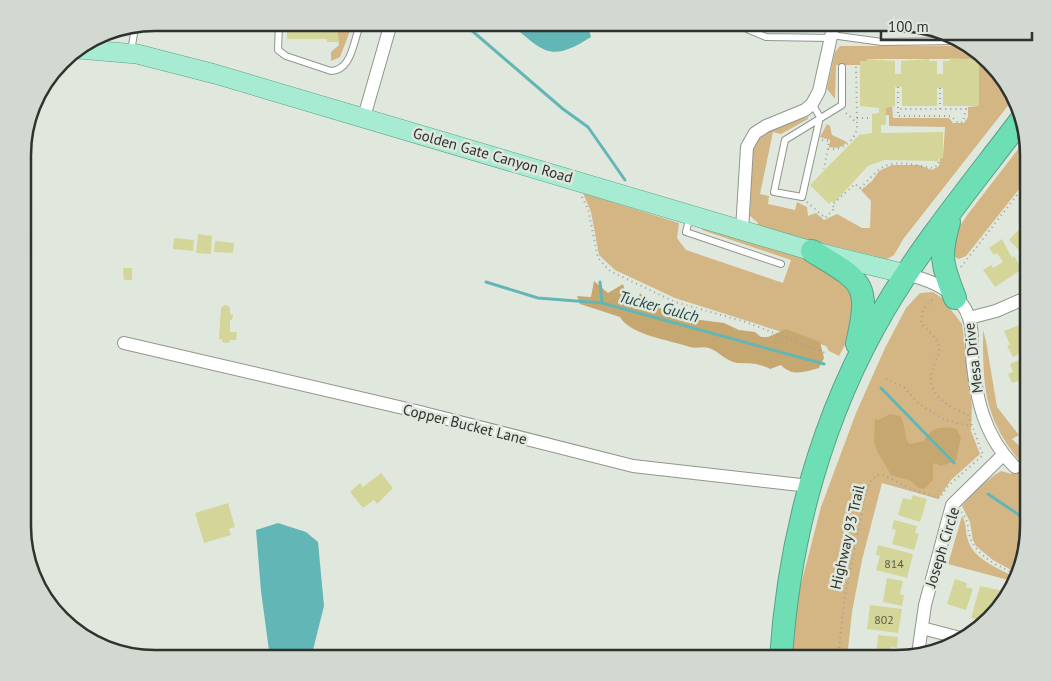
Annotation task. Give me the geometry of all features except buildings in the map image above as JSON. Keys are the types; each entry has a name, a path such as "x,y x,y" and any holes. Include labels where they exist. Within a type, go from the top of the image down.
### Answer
{"highway":[{"path":"782,649 791,571 809,486 824,441 848,384 884,309 906,274 1016,126"},
{"path":"949,289 942,247 953,209"},
{"path":"812,251 854,277 863,294 864,315 848,384"}],"main road":[{"name":"Golden Gate Canyon Road","path":"89,50 131,54 215,74 569,177 812,251 906,274"}],"street":[{"path":"364,117 388,31"},
{"path":"742,230 747,147 755,133 766,126 805,110 812,104 819,91 832,32"},
{"name":"Mesa Drive","path":"906,274 928,280 949,289 970,318 975,393 991,436 1002,455 1015,467"},
{"path":"970,318 996,311 1019,301"},
{"name":"Copper Bucket Lane","path":"124,343 416,411 634,466 809,486"},
{"name":"Joseph Circle","path":"919,647 925,605 952,506 1002,455"},
{"path":"922,628 952,636"}],"lane":[{"path":"279,31 278,50 286,56 331,71 337,70 346,64 358,31"},
{"path":"752,31 766,37 832,32 882,42 943,41"},
{"path":"131,54 134,33"},
{"path":"812,104 820,117 802,197 774,192 785,140 820,117 842,104 842,67"},
{"path":"690,214 686,232 781,264"}],"path":[{"path":"908,32 919,34 920,41"},
{"path":"828,149 844,147 856,133 856,65"},
{"path":"898,87 898,109 898,116 951,116 958,123 964,122 966,116 966,109 898,109"},
{"path":"940,88 940,109"},
{"path":"839,106 857,122"},
{"path":"857,118 872,118"},
{"path":"815,139 829,141 824,169"},
{"path":"802,197 825,218 835,208 832,205 854,184 860,188 870,180 878,169 888,164 921,164 933,168 938,165 940,158"},
{"path":"569,177 588,209 598,258 610,271 675,302 746,322 828,354"},
{"name":"Highway 93 Trail","path":"839,649 845,596 866,492 871,481 877,475 884,475 911,489 940,498 947,488 983,454 979,440 970,426 968,415 944,404 932,390 931,374 940,349 936,338 926,331 921,323 923,309 949,289 1019,194"},
{"path":"886,378 904,387 919,404 945,420 970,426"},
{"path":"957,509 967,518 975,549 992,563 1011,572"}],"shaded area":[{"path":"337,31 350,31 340,57 331,61 331,52 339,45"},
{"path":"840,46 954,46 965,52 984,67 1003,93 1009,105 904,238 894,255 887,259 757,227 758,223 750,216 752,148 757,139 767,129 808,117 808,119 781,134 773,132 760,194 769,196 768,204 795,210 797,202 807,207 808,216 816,213 824,220 837,214 862,228 870,228 871,201 861,190 872,181 879,171 892,165 919,165 932,170 939,166 940,158 943,157 945,127 889,126 889,115 886,115 886,108 892,106 893,118 949,118 953,123 964,123 968,117 968,107 979,106 971,59 868,59 867,61 860,61 860,65 836,65 835,99 827,89 835,52"},
{"path":"827,124 830,126 832,135 847,142 845,144 837,148 829,147 830,140 820,137"},
{"path":"1019,148 1019,189 966,256 959,259 955,257 952,261 949,242"},
{"path":"583,193 679,223 677,238 686,250 783,283 791,260 702,230 705,224 769,244 828,269 857,294 850,335 839,356 829,351 826,346 675,298 615,270 599,255 591,212"},
{"path":"594,281 608,293 623,284 627,299 638,301 640,293 648,303 685,318 724,323 739,330 755,332 761,337 768,337 786,329 820,342 824,358 819,368 804,372 790,371 781,365 770,369 757,364 737,363 709,348 692,348 641,333 625,323 620,317 580,304 577,296 591,297"},
{"path":"933,292 942,298 962,324 972,406 971,431 980,454 951,480 938,499 882,483 862,560 852,612 848,649 792,649 799,592 821,507 856,413 885,348 906,308 920,293"},
{"path":"983,330 997,407 1019,435 1012,439 1019,446 1019,460 998,429 992,414 987,399"},
{"path":"890,414 900,416 904,424 906,438 910,444 924,441 933,430 941,428 956,429 961,437 956,461 941,466 935,463 933,465 933,480 924,489 918,488 911,481 891,475 877,451 874,441 875,419 879,420"},
{"path":"1019,460 1019,534 1011,570 993,560 976,546 970,522 962,506 980,487 1001,471 1012,474"},
{"path":"962,516 968,540 975,553 1010,575 1007,580 948,564"}],"water":[{"path":"519,31 589,31 591,37 577,45 556,52 547,51"},
{"path":"278,523 306,532 318,542 324,606 313,650 269,650 261,591 256,530"}],"waterway":[{"path":"472,31 563,109 588,127 625,180"},
{"name":"Tucker Gulch","path":"486,282 538,298 602,303 824,364"},
{"path":"600,282 602,303"},
{"name":"Tucker Gulch","path":"881,388 954,463"},
{"name":"Tucker Gulch","path":"988,494 1019,515"}]}
